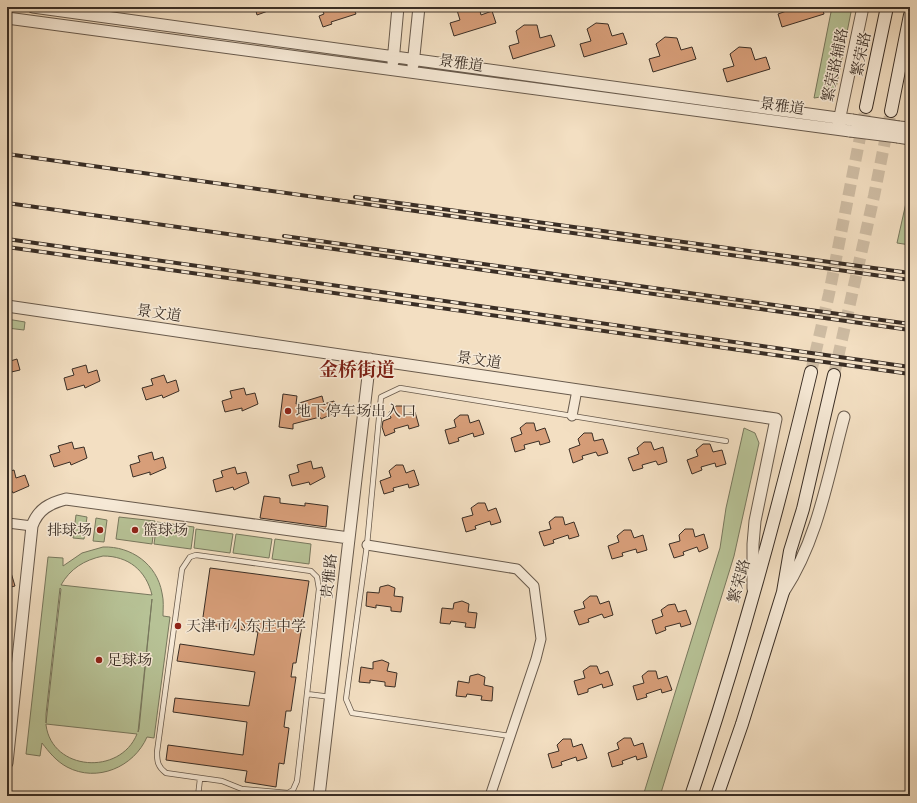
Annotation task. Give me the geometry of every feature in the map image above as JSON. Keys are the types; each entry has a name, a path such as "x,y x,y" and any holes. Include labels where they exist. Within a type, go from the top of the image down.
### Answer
{"main road":[{"name":"繁荣路","path":"866,107 887,7"},
{"path":"891,111 910,15"},
{"name":"繁荣路","path":"691,796 726,690 753,590 782,495 811,372"},
{"path":"717,796 742,724 783,592 790,551 803,509 834,375"}],"street":[{"name":"景雅道","path":"33,7 394,56 906,134"},
{"path":"392,69 398,7"},
{"path":"412,72 419,7"},
{"name":"繁荣路辅路","path":"838,124 863,7"},
{"name":"景雅道","path":"7,18 412,72 838,124"},
{"name":"景文道","path":"7,306 776,419 755,521 752,559 753,590"},
{"name":"贵雅路","path":"319,796 370,359"},
{"path":"572,416 577,390"},
{"path":"783,592 797,570 812,535 844,417"},
{"path":"7,763 32,526 36,516 47,506 66,499 349,538"},
{"path":"8,523 32,526"},
{"path":"367,545 517,569 534,586 541,639 536,659 490,796"}],"lane":[{"path":"510,736 352,713 346,699 367,545 381,397 400,388 726,441"},
{"path":"205,555 314,572 319,589 307,694 297,780 293,790 283,794 242,789 222,781 166,773 160,769 157,763 157,752 182,569 190,557 205,555"},
{"path":"307,694 331,697"},
{"path":"198,796 200,778"}],"green space":[{"path":"832,7 852,7 836,88 828,96 814,98"},
{"path":"910,185 910,245 897,243"},
{"path":"7,319 25,322 24,330 7,328"},
{"path":"744,428 755,433 759,443 734,556 660,796 643,796 720,548 726,508"},
{"name":"排球场","path":"76,515 87,517 84,539 73,538"},
{"name":"篮球场","path":"119,517 155,521 152,544 116,539"},
{"name":"排球场","path":"96,518 107,520 104,542 93,541"},
{"name":"篮球场","path":"157,522 194,527 191,549 154,544"},
{"name":"篮球场","path":"196,529 233,534 230,553 194,548"},
{"path":"236,534 272,539 269,558 233,553"},
{"path":"275,539 311,544 309,564 272,559"},
{"name":"足球场","path":"103,547 133,553 149,565 155,573 162,593 163,616 170,617 154,738 147,737 141,748 124,764 102,772 90,773 79,772 63,765 42,743 40,756 26,754 48,557 63,558 63,566 82,553","holes":["103,556 112,557 135,566 145,578 152,595 61,585 69,574 78,566","60,588 46,723 46,714","152,599 139,729 138,732","46,724 137,734 128,748 116,757 102,762 87,762 73,759 60,752 51,740"]}],"building":[{"path":"255,7 276,7 276,8 257,15"},
{"path":"321,7 353,7 356,14 331,22 332,24 323,27 319,16 324,14"},
{"path":"456,7 479,7 481,15 492,11 496,23 454,36 450,23 460,20"},
{"path":"788,7 822,7 824,14 782,27 778,14 789,10"},
{"path":"596,23 608,24 612,36 623,33 627,44 584,57 580,44 591,41 587,29"},
{"path":"524,25 537,25 540,38 551,35 555,46 513,59 509,46 519,43 516,31"},
{"path":"665,37 677,38 681,50 692,47 696,59 653,72 649,59 660,56 656,44"},
{"path":"739,47 751,48 755,60 766,57 770,69 727,82 723,69 734,66 730,54"},
{"path":"17,359 20,370 7,373 7,362"},
{"path":"86,365 88,373 97,370 100,381 85,388 84,385 67,390 64,378 74,375 72,369"},
{"path":"164,375 167,383 176,380 179,391 163,398 162,395 146,400 142,388 153,385 151,379"},
{"path":"244,388 246,395 255,393 258,404 242,411 242,408 225,412 222,401 232,398 230,391"},
{"path":"283,394 297,396 296,404 322,396 324,404 334,401 337,412 321,419 320,417 293,424 293,429 279,427"},
{"path":"396,406 403,406 406,414 415,412 419,426 409,429 408,425 394,429 395,432 385,436 382,427 383,421 391,418 389,412"},
{"path":"460,415 468,415 470,423 479,420 484,434 474,437 473,433 458,438 459,441 449,444 445,430 456,427 454,420"},
{"path":"526,423 534,423 536,431 545,428 550,442 540,445 539,441 524,445 525,449 515,452 511,438 522,434 520,428"},
{"path":"584,433 592,433 594,441 603,439 608,453 598,456 596,452 582,456 583,459 573,463 569,449 580,445 578,439"},
{"path":"72,442 74,449 84,447 87,458 71,465 70,462 54,467 50,455 60,452 58,446"},
{"path":"644,442 651,442 654,450 663,447 667,462 658,465 656,461 642,465 643,468 633,471 628,458 639,454 637,448"},
{"path":"703,444 710,444 713,452 722,450 726,464 716,467 715,463 701,467 702,470 692,474 687,460 698,456 696,450"},
{"path":"152,452 154,460 163,457 166,468 150,475 150,472 133,477 130,465 140,462 138,456"},
{"path":"311,461 313,469 322,467 325,477 310,485 309,482 292,486 289,475 299,472 297,465"},
{"path":"396,465 403,465 406,473 414,470 419,485 409,488 408,484 393,488 394,491 384,494 380,481 391,477 389,471"},
{"path":"235,467 237,474 246,472 249,483 234,490 233,487 216,492 213,480 223,477 221,471"},
{"path":"14,470 16,478 25,475 29,486 13,493 12,491 7,492 7,472"},
{"path":"264,496 280,498 280,503 305,506 305,503 328,506 326,527 260,518"},
{"path":"478,503 485,503 488,511 496,508 501,522 491,525 490,521 475,526 476,529 466,532 462,518 473,515 471,508"},
{"path":"555,517 563,517 565,525 574,522 579,536 569,539 568,535 553,540 554,543 544,546 539,532 551,529 549,522"},
{"path":"685,529 693,529 695,537 704,534 708,548 699,552 697,547 683,552 684,555 674,558 669,544 680,541 679,535"},
{"path":"624,530 631,530 634,538 643,535 647,550 637,553 636,549 622,553 623,556 612,559 608,546 619,542 617,536"},
{"path":"9,566 15,586 7,588 7,567"},
{"path":"210,568 309,581 296,663 293,663 291,677 296,677 291,711 286,711 284,727 289,728 284,764 279,763 276,787 245,782 247,771 166,760 168,745 243,755 247,722 173,712 175,698 249,706 255,672 177,661 180,644 254,655 258,632 202,624"},
{"path":"388,585 395,588 394,596 403,597 401,612 391,611 391,607 376,605 376,608 366,606 367,592 379,593 380,587"},
{"path":"590,596 597,596 600,604 609,601 613,615 604,618 602,614 588,619 589,622 579,625 574,611 585,608 583,602"},
{"path":"462,601 469,604 468,612 477,613 475,628 465,627 466,623 451,621 450,624 440,623 442,608 453,609 454,603"},
{"path":"675,604 678,612 686,610 691,624 681,627 680,623 665,627 666,630 656,634 652,620 663,616 661,610 668,605"},
{"path":"382,660 389,663 387,671 397,673 395,687 385,686 385,682 370,680 370,683 359,682 361,667 373,669 373,662"},
{"path":"590,666 597,666 600,674 608,671 613,685 603,688 602,684 588,689 588,692 578,695 574,681 585,678 583,671"},
{"path":"648,671 656,671 658,679 667,676 672,690 662,693 661,689 646,694 647,697 637,700 633,686 644,683 642,676"},
{"path":"478,674 485,677 484,685 493,687 492,701 481,700 482,696 467,694 466,697 456,696 458,681 469,683 470,676"},
{"path":"624,738 631,738 634,746 643,743 647,757 637,760 636,756 622,761 623,764 612,767 608,753 619,749 617,743"},
{"path":"563,739 571,739 573,747 582,744 587,758 577,761 576,757 561,762 562,765 552,768 548,754 559,751 557,745"}],"tunnel":[{"path":"811,372 829,294 866,107"},
{"path":"834,375 874,196 891,111"}],"railway":[{"path":"7,154 910,280"},
{"path":"355,197 910,273"},
{"path":"7,203 910,330"},
{"path":"284,236 910,324"},
{"path":"7,239 910,367"},
{"path":"7,247 910,374"}],"place":[{"name":"地下停车场出入口","path":"288,411"},
{"name":"排球场","path":"100,530"},
{"name":"篮球场","path":"135,530"},
{"name":"天津市小东庄中学","path":"178,626"},
{"name":"足球场","path":"99,660"}],"district":[{"name":"金桥街道","path":"357,369"}]}
